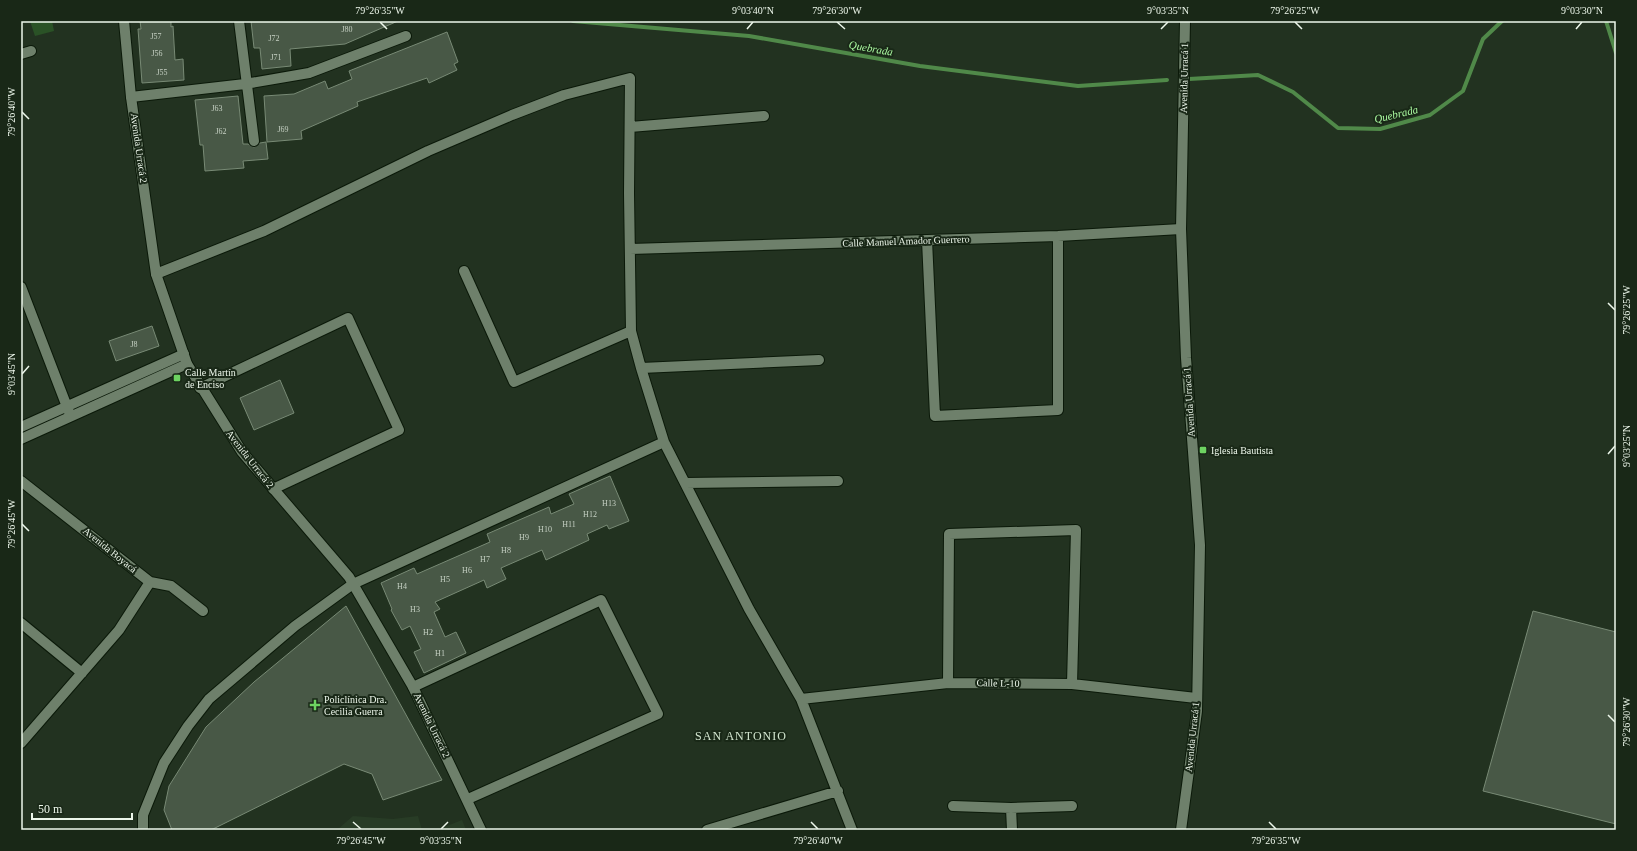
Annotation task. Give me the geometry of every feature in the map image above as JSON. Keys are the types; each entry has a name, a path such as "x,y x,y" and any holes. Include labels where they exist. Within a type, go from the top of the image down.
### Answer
{"street":[{"name":"Avenida Urracá 2","path":"124,21 131,97 156,274 185,359 200,388 242,452 349,577 413,687 468,799 481,830"},
{"path":"239,21 245,84 254,141"},
{"name":"Avenida Urracá 1","path":"1181,830 1197,711 1196,698 1200,545 1186,358 1181,229 1185,21"},
{"path":"131,97 245,84 309,73 406,36"},
{"path":"156,274 264,231 428,150 512,115 564,95 630,78 631,331 641,368 664,442 749,609 801,699 838,790 852,830"},
{"path":"630,127 764,116"},
{"name":"Calle Manuel Amador Guerrero","path":"630,249 1058,236 1181,229"},
{"path":"928,240 935,416 1058,410 1058,236"},
{"path":"464,271 514,382 631,331"},
{"path":"21,287 71,416"},
{"path":"200,388 348,318 399,430 273,489"},
{"path":"21,427 66,405 185,359"},
{"path":"21,439 71,416 185,359"},
{"path":"641,368 819,360"},
{"path":"143,830 143,814 164,763 188,726 209,700 295,626 353,584 664,442"},
{"name":"Avenida Boyacá","path":"21,481 150,582 171,586 203,611"},
{"path":"685,483 838,481"},
{"path":"948,682 949,534 1076,530 1072,684"},
{"path":"21,743 119,630 150,582"},
{"path":"413,687 601,600 658,714 468,799"},
{"path":"21,623 82,674"},
{"name":"Calle L-10","path":"801,699 948,682 1072,684 1196,698"},
{"path":"707,830 838,790"},
{"path":"953,806 1011,808 1072,806"},
{"path":"1011,808 1012,830"}],"shaded area":[{"path":"353,816 393,819 418,816 422,830 337,830"},
{"path":"462,820 466,830 433,830 447,826"}],"green space":[{"path":"30,21 52,21 54,31 35,36"}],"building":[{"path":"140,21 171,21 171,27 173,26 175,60 183,59 184,80 142,83 138,29 141,29"},
{"path":"251,21 398,21 345,44 290,49 291,66 262,69 260,48 254,48"},
{"path":"447,32 458,62 454,64 457,70 429,83 427,78 357,102 358,106 301,131 302,139 267,142 264,96 294,94 325,81 328,89 352,79 349,71"},
{"path":"238,96 243,144 248,144 254,147 260,143 266,142 268,159 243,161 244,168 205,171 203,145 200,145 195,100"},
{"path":"152,326 159,346 116,361 109,341"},
{"path":"280,380 294,413 254,430 240,398"},
{"path":"610,476 629,521 609,529 607,525 587,534 589,540 546,560 542,550 501,568 506,579 487,588 484,580 435,602 440,609 434,612 445,637 456,632 466,653 424,673 414,652 421,649 410,626 402,630 391,610 392,609 381,583 414,568 417,574 490,542 487,534 549,507 551,514 574,504 569,494"},
{"name":"Policlínica Dra. Cecilia Guerra","path":"346,606 442,780 383,800 372,774 344,764 211,830 172,830 164,810 169,786 206,727 254,682"},
{"path":"1533,611 1616,632 1616,824 1483,791"}],"waterway":[{"name":"Quebrada","path":"573,21 749,36 920,66 1078,86 1167,80"},
{"name":"Quebrada","path":"1189,79 1258,75 1293,92 1338,128 1380,129 1430,115 1463,91 1483,39 1502,21"},
{"name":"Quebrada","path":"1606,21 1616,53"}],"place":[{"name":"Calle Martín de Enciso","path":"177,378"},
{"name":"Iglesia Bautista","path":"1203,450"},
{"name":"Policlínica Dra. Cecilia Guerra","path":"315,705"}],"district":[{"name":"SAN ANTONIO","path":"741,736"}]}
